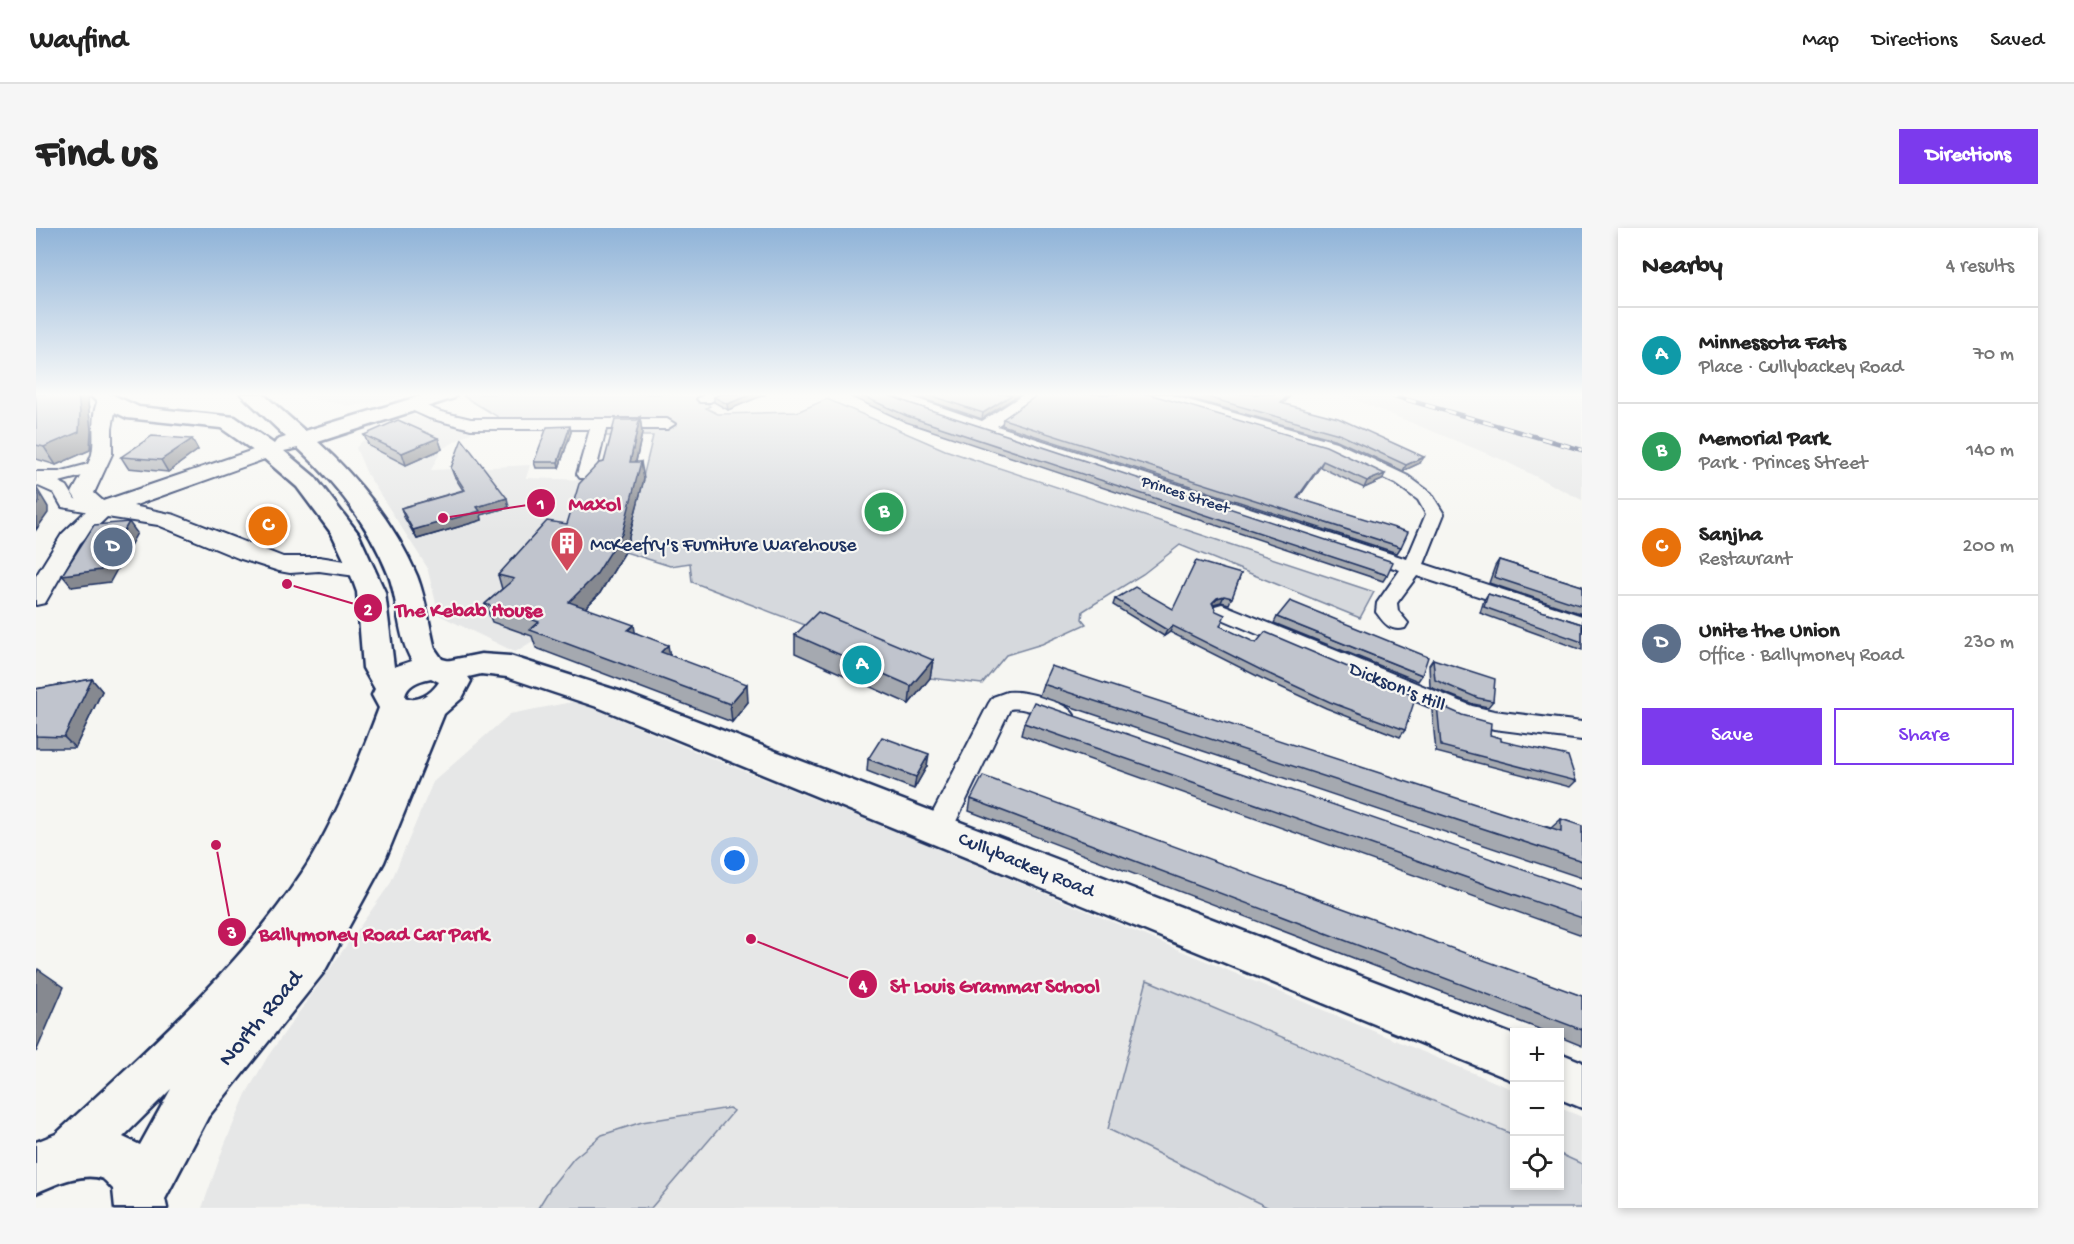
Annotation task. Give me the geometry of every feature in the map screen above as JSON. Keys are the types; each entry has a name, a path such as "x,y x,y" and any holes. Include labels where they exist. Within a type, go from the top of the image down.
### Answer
{"main road":[{"path":"253,440 306,482 345,533 371,592 379,668 424,689"},
{"path":"269,451 302,440 323,459 373,519 403,577 420,649 424,689"},
{"path":"323,459 348,440"},
{"name":"Cullybackey Road","path":"424,689 537,677 611,700 1510,1056"},
{"name":"North Road","path":"53,1162 151,1078 260,959 316,884 350,818 386,736 424,689"},
{"name":"North Road","path":"141,1200 191,1100 309,958 365,862 424,689"},
{"path":"1564,1078 1582,1085"},
{"path":"53,1162 98,1153 120,1160 135,1174 141,1200"}],"street":[{"path":"102,440 102,454 83,494 86,500 102,509"},
{"path":"586,474 595,440"},
{"name":"Princes Street","path":"1023,440 1582,623"},
{"path":"1309,440 1330,446 1408,484 1425,497 1435,514 1413,567 1387,603 1387,612 1397,623"},
{"path":"36,597 70,539 102,509 269,451"},
{"path":"36,478 59,477 96,467"},
{"path":"36,478 61,490 68,503 150,515 279,564 290,566 324,564 363,570"},
{"name":"Dickson's Hill","path":"1222,611 1466,713 1494,720 1582,731"},
{"path":"939,828 1001,702 1006,699 1016,699 1084,722"}],"shaded area":[{"path":"365,440 458,440 442,449 431,470 530,465 526,478 590,480 600,593 588,605 577,603 538,638 515,652 439,615 427,567 367,474 356,448"},
{"path":"652,440 921,440 945,450 1374,592 1360,618 1180,545 1143,574 1083,611 1082,619 1086,624 1042,644 1006,655 982,684 930,678 818,630 692,582 690,563 670,566 625,552"},
{"path":"1453,440 1582,440 1582,500 1503,460"},
{"path":"577,701 696,752 912,838 1510,1088 1510,1190 1564,1190 1564,1110 1582,1117 1582,1208 202,1208 224,1146 246,1094 268,1056 390,884 433,782 510,714"},
{"path":"1147,980 1510,1133 1510,1190 1564,1190 1564,1156 1582,1164 1582,1208 1269,1208 1108,1129"},
{"path":"729,1108 734,1111 651,1208 538,1208 574,1158 602,1135 642,1122"}],"building":[{"path":"36,440 61,440 44,447 36,445"},
{"path":"146,440 191,440 161,460 121,457"},
{"path":"374,440 434,440 402,453"},
{"path":"463,440 507,498 477,507 480,511 413,530 401,508 465,490 451,468"},
{"path":"542,440 565,440 558,462 534,462"},
{"path":"610,440 635,440 630,462 641,462 622,534 596,575 569,602 634,625 628,630 668,645 661,652 747,684 730,704 530,630 539,622 485,604 514,579 498,575 547,521 567,524 579,484 599,463 604,462"},
{"path":"979,440 1021,440 1393,562 1387,575"},
{"path":"1067,440 1305,440 1326,446 1385,474 1367,481 1323,461 1297,498 1408,532 1401,547"},
{"path":"1351,440 1386,440 1424,457 1406,465"},
{"path":"36,490 39,502 36,506"},
{"path":"129,522 101,570 62,575 94,525"},
{"path":"1499,560 1582,586 1582,606 1494,577"},
{"path":"1196,561 1241,574 1232,598 1224,596 1212,603 1216,611 1225,615 1220,626 1256,643 1265,632 1416,696 1405,730 1330,702 1173,626 1167,630 1115,599 1135,587 1173,609"},
{"path":"1488,594 1582,624 1582,642 1484,607"},
{"path":"1290,601 1428,657 1422,675 1277,617"},
{"path":"818,612 933,660 911,686 795,635"},
{"path":"1433,659 1495,679 1493,701 1478,698 1435,680"},
{"path":"1051,666 1561,832 1561,819 1582,826 1582,861 1043,684"},
{"path":"92,679 64,737 36,736 36,689"},
{"path":"1034,702 1582,890 1582,918 1024,723"},
{"path":"1437,704 1462,715 1491,723 1490,735 1501,738 1501,741 1568,756 1576,781 1441,746"},
{"path":"882,737 929,754 916,777 868,759"},
{"path":"983,776 1582,996 1582,1030 971,799"}],"railway":[{"path":"1546,440 1582,450"}],"place":[{"name":"Memorial Park","path":"884,512"},
{"name":"Maxol","path":"443,518"},
{"name":"Sanjha","path":"268,526"},
{"name":"Unite the Union","path":"113,547"},
{"name":"McKeefry's Furniture Warehouse","path":"567,572"},
{"name":"The Kebab House","path":"287,584"},
{"name":"Minnessota Fats","path":"862,665"},
{"name":"Ballymoney Road Car Park","path":"216,845"},
{"name":"St Louis Grammar School","path":"751,939"}]}
